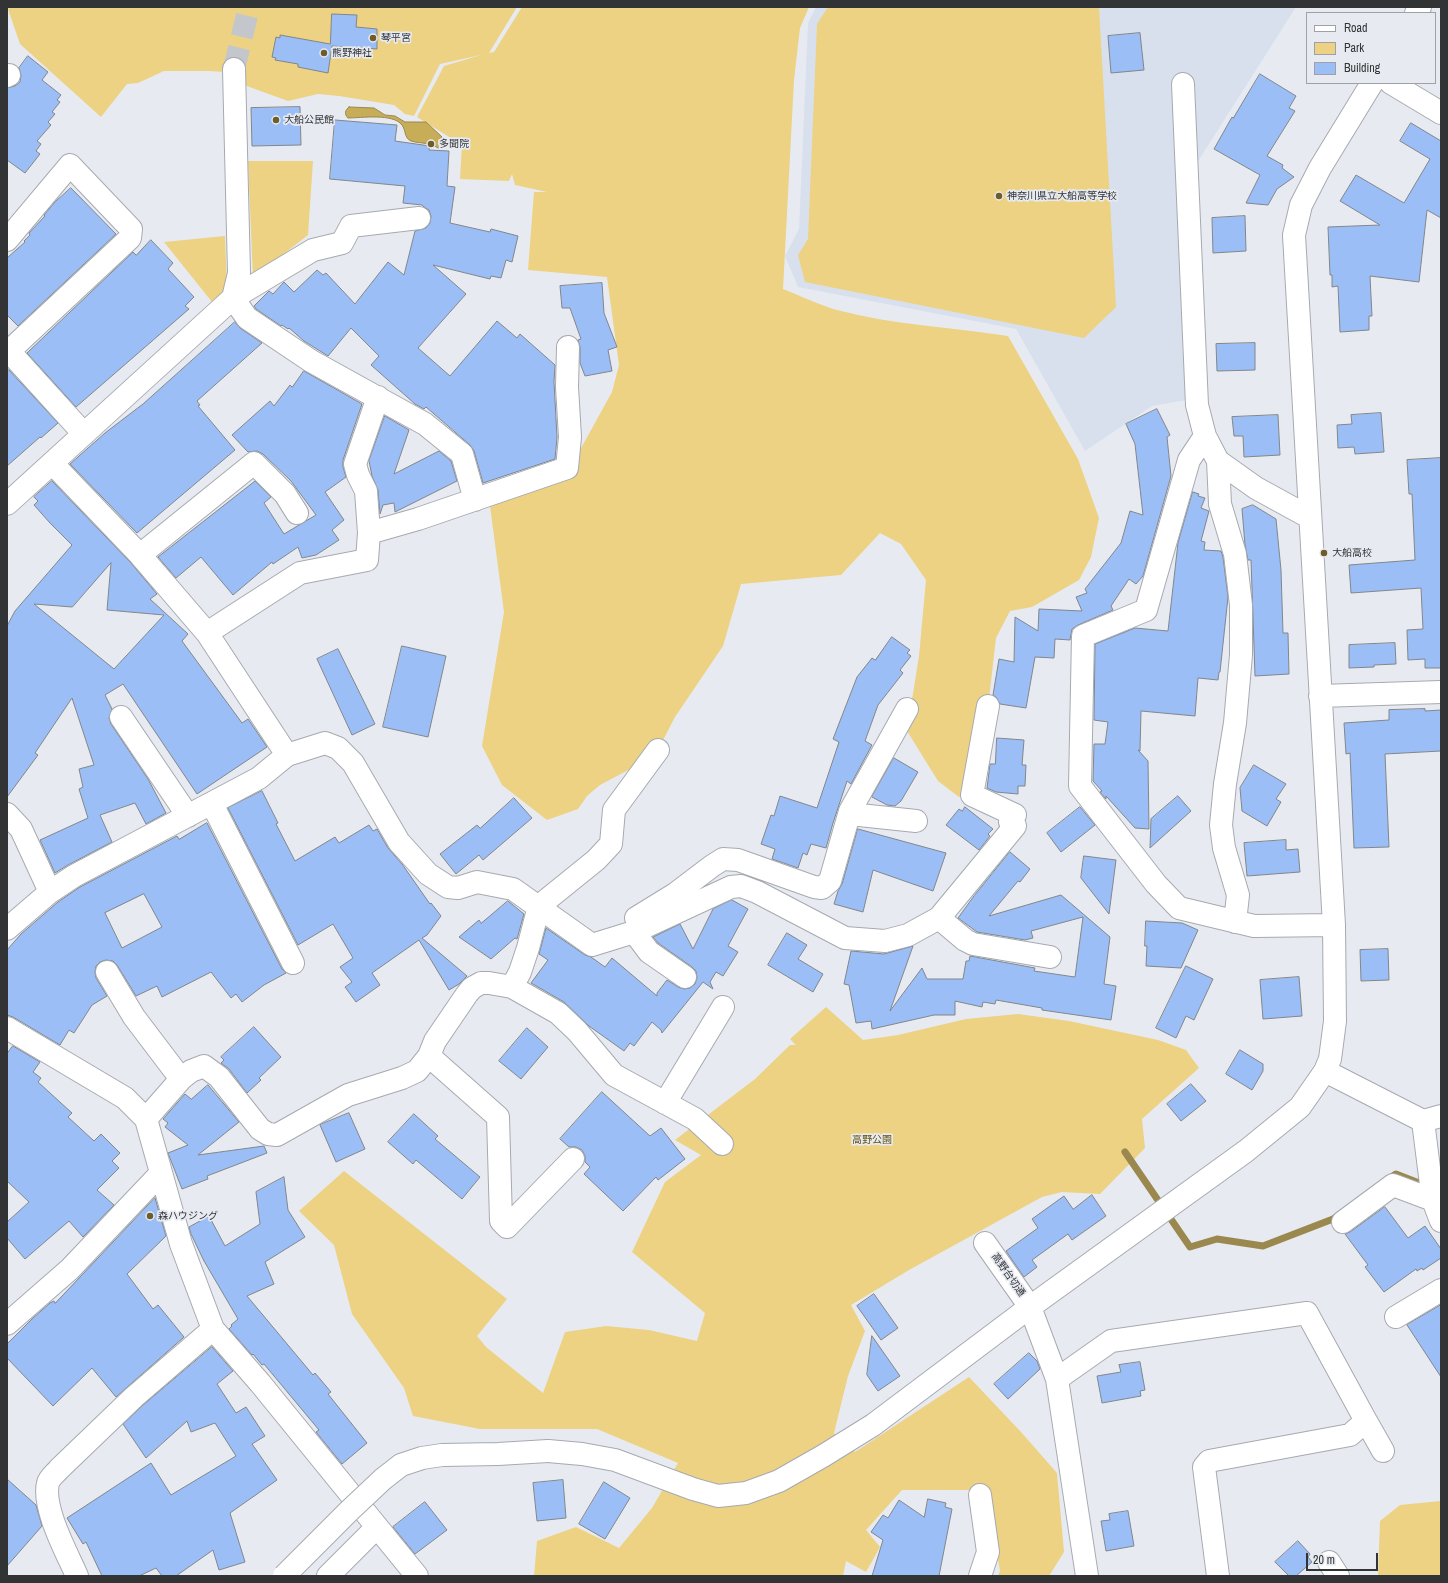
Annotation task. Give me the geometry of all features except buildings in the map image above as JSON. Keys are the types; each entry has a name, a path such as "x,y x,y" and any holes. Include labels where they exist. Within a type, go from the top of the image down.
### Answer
{"street":[{"path":"234,69 239,273 233,298 247,318 310,361 425,424 462,454 475,500"},
{"path":"1183,84 1197,405 1205,436 1218,461 1220,504 1235,554 1241,605 1241,656 1235,723 1225,784 1221,825 1224,848 1238,895 1235,922"},
{"path":"284,1576 383,1479 401,1465 422,1458 442,1455 548,1451 582,1454 615,1460 693,1489 718,1496 746,1493 779,1481 873,1425 1030,1307 1246,1151 1300,1106 1325,1071 1330,1059 1335,1021 1334,925 1309,517 1294,235 1301,205 1320,168 1371,84"},
{"path":"1393,84 1441,113"},
{"path":"7,240 70,165 131,229 130,238 8,351 84,434"},
{"path":"7,504 233,298 313,250 342,243 351,226 419,218"},
{"path":"369,533 418,519 567,468 570,437 567,387 568,347"},
{"path":"207,633 300,573 367,560 369,533 366,491 358,475 355,464 378,397"},
{"path":"1205,436 1189,460 1146,610 1083,636 1080,786 1156,884 1179,908 1254,926 1334,925"},
{"path":"1218,461 1256,488 1309,517"},
{"path":"140,555 254,462 285,494 297,514"},
{"path":"52,463 140,555 207,633 287,755"},
{"path":"1320,696 1441,692"},
{"path":"7,929 50,892 74,876 259,778 287,755 311,746 325,743 338,748 353,763 399,842 428,874 448,887 458,888 477,882 513,890 539,906 558,922 592,945 625,934 731,887 741,886 757,892 845,938 885,941 912,934 939,918 1015,826 1010,822 1015,815 972,795 988,706"},
{"path":"625,934 627,924 674,894 724,859 738,860 814,887 822,888 830,881 850,814 907,709"},
{"path":"121,718 188,816"},
{"path":"512,987 520,972 524,960 539,906 596,860 611,844 614,810 658,750"},
{"path":"212,804 293,963"},
{"path":"7,814 21,830 50,892"},
{"path":"850,814 916,821"},
{"path":"939,918 973,944 1050,957"},
{"path":"625,934 684,978"},
{"path":"107,972 134,1017 181,1079"},
{"path":"146,1119 181,1079 191,1070 204,1066 219,1077 260,1129 268,1134 277,1135 348,1095 402,1078 417,1071 429,1056 435,1041 472,988 481,983 489,982 512,987 558,1013 577,1031 614,1075 695,1119 722,1144"},
{"path":"665,1103 723,1007"},
{"path":"7,1028 125,1098 146,1119 181,1244 214,1329 265,1389 417,1576"},
{"path":"429,1056 498,1117 501,1221 507,1226 573,1159"},
{"path":"1325,1071 1432,1119 1437,1199 1441,1221"},
{"path":"7,1324 70,1269 161,1173"},
{"path":"1343,1222 1394,1185 1437,1199"},
{"name":"高野台切通","path":"985,1244 1030,1307 1057,1379 1087,1576"},
{"path":"1396,1317 1441,1290"},
{"path":"1057,1379 1111,1341 1307,1313 1383,1451"},
{"path":"77,1576 54,1524 47,1495 48,1482 59,1469 134,1397 214,1329"},
{"path":"1218,1576 1204,1467 1209,1461 1350,1435 1366,1421"},
{"path":"980,1495 988,1552 980,1576"},
{"path":"328,1576 377,1527"}],"shaded area":[{"name":"神奈川県立大船高等学校","path":"816,7 1296,7 1197,163 1204,397 1152,406 1085,451 1016,329 798,287 785,256 799,229 808,23"},
{"path":"349,107 374,108 385,115 395,116 405,122 426,122 442,137 443,147 438,148 429,144 409,140 402,125 398,121 392,119 376,117 348,118 346,112"}],"green space":[{"path":"11,7 517,7 489,53 494,52 522,7 809,7 800,28 794,80 783,289 830,308 858,315 1008,336 1078,459 1099,518 1091,557 1079,580 1032,607 1010,611 996,638 979,786 959,797 938,781 907,731 919,656 926,580 901,544 880,533 841,575 741,584 723,646 675,717 658,750 634,767 600,785 587,796 578,809 547,820 502,785 482,746 504,612 488,491 580,450 612,392 619,365 607,277 528,270 534,192 547,192 515,185 512,174 509,181 460,179 462,145 417,117 444,66 481,55 440,64 414,116 405,114 394,105 339,96 318,94 288,101 244,85 226,72 164,71 138,83 127,84 101,117 20,44 8,9"},
{"name":"神奈川県立大船高等学校","path":"828,7 1099,7 1116,307 1084,338 805,282 798,255 808,239 817,24"},
{"path":"248,161 313,161 308,235 253,278"},
{"path":"225,236 227,290 212,302 164,242"},
{"name":"高野公園","path":"826,1007 863,1040 898,1035 966,1019 1018,1014 1069,1021 1158,1040 1186,1050 1199,1068 1142,1119 1145,1148 1100,1194 1062,1192 1042,1197 909,1270 851,1305 865,1331 848,1376 834,1433 855,1452 969,1377 1057,1473 1064,1552 1049,1576 998,1576 1000,1571 986,1490 902,1490 866,1530 880,1547 866,1572 846,1561 843,1576 534,1576 537,1541 576,1527 619,1548 652,1508 678,1463 597,1429 480,1429 413,1416 404,1388 352,1314 334,1245 299,1211 344,1171 507,1299 477,1336 486,1347 543,1393 565,1332 606,1326 649,1330 697,1341 705,1313 632,1252 665,1182 701,1155 675,1140 755,1079 790,1045 796,1045 790,1039"},
{"path":"1441,1501 1441,1576 1378,1576 1380,1521 1400,1505"}],"waterway":[{"path":"1125,1152 1190,1247 1217,1239 1263,1246 1333,1219 1340,1214"},
{"path":"1387,1180 1396,1174 1419,1183 1429,1181"}],"tunnel":[{"path":"234,69 249,7"}],"place":[{"name":"琴平宮","path":"373,38"},
{"name":"熊野神社","path":"324,53"},
{"name":"大船公民館","path":"276,120"},
{"name":"多聞院","path":"431,144"},
{"name":"神奈川県立大船高等学校","path":"999,196"},
{"name":"大船高校","path":"1324,553"},
{"name":"森ハウジング","path":"150,1216"}]}
